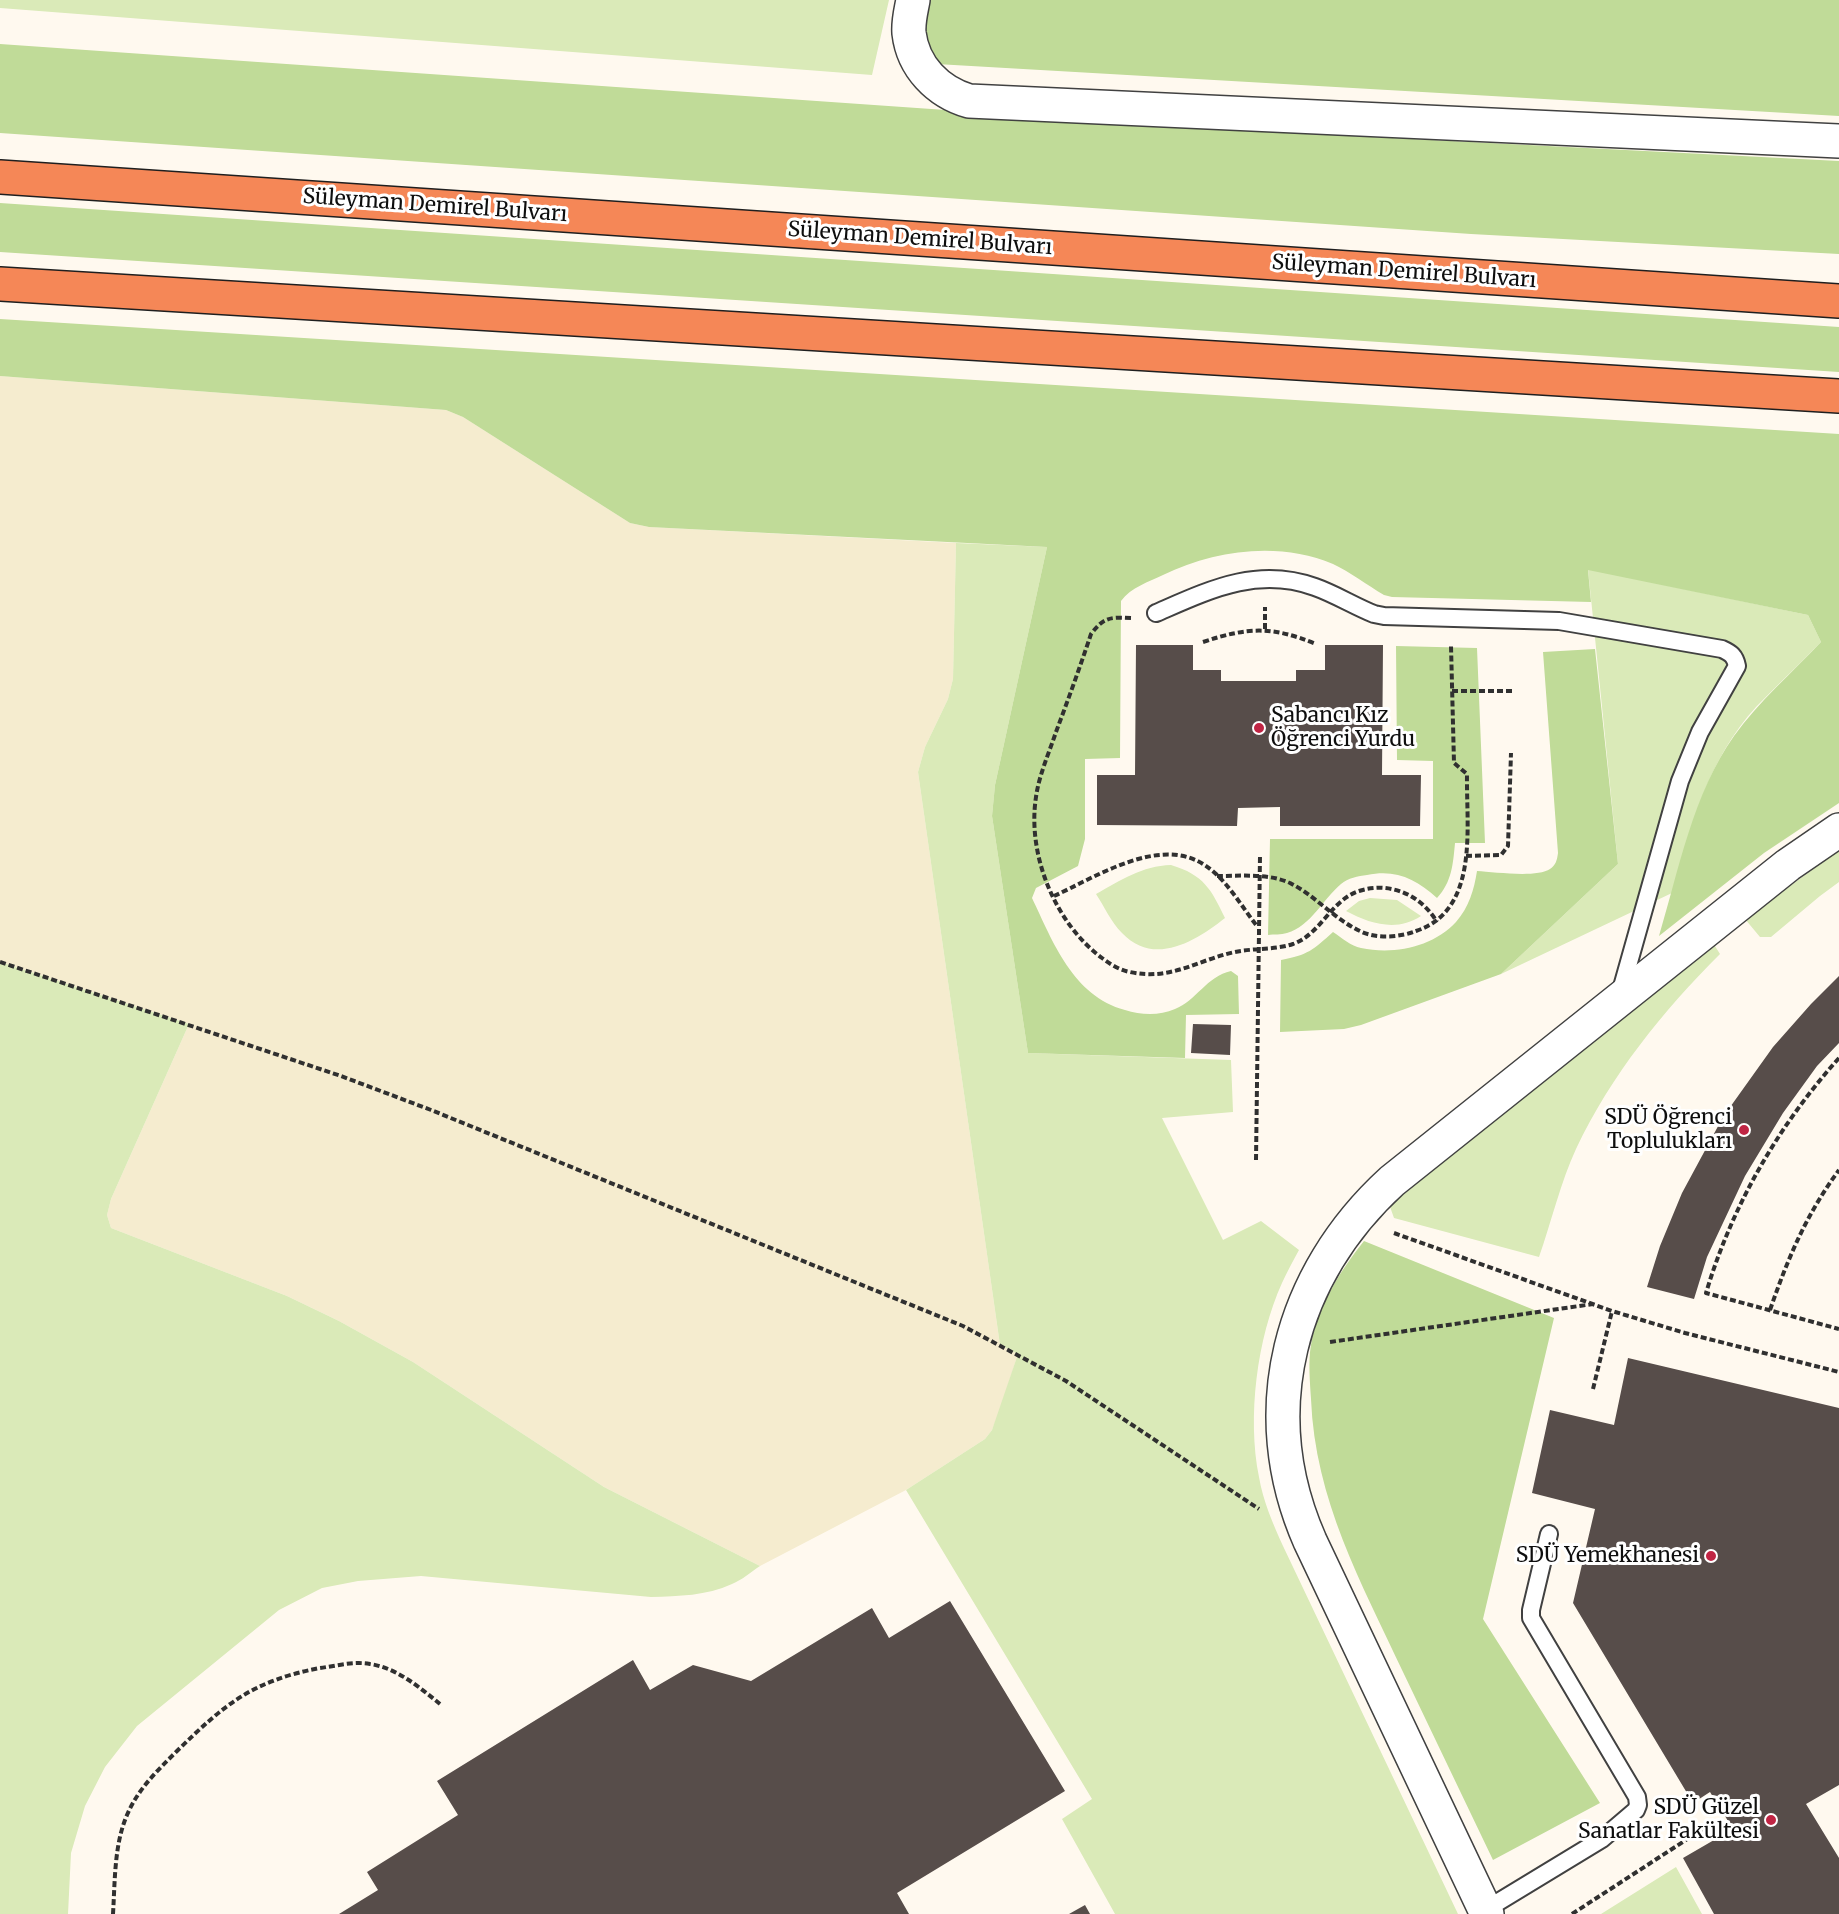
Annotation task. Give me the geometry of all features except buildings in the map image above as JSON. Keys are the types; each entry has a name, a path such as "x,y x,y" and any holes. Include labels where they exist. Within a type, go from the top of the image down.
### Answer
{"highway":[{"name":"Süleyman Demirel Bulvarı","path":"0,177 1839,301"},
{"path":"0,284 1839,396"}],"street":[{"path":"913,0 909,32 919,63 940,87 969,101 1839,141"},
{"path":"1486,1912 1302,1523 1285,1446 1284,1406 1291,1347 1310,1291 1328,1256 1355,1219 1392,1181 1788,865 1839,830"}],"lane":[{"path":"1156,613 1213,588 1259,579 1279,579 1317,587 1374,614 1404,618 1559,621 1722,650 1736,658 1737,666 1734,673 1700,732 1680,781 1618,1001"},
{"path":"1486,1912 1602,1839 1636,1810 1638,1805 1637,1797 1531,1618 1549,1534"}],"path":[{"path":"1156,613 1140,619 1105,620 1091,634 1043,770 1036,797 1035,841 1048,885 1069,925 1080,939 1112,965 1127,972 1160,975 1176,972 1234,952 1283,946 1304,939 1340,902 1359,891 1388,889 1402,891 1424,904 1437,922"},
{"path":"1217,876 1259,876 1290,883 1330,913 1365,933 1386,936 1406,935 1442,918 1455,900 1463,879 1466,856 1467,774 1454,763 1450,619"},
{"path":"1203,642 1265,629 1281,631 1316,644"},
{"path":"1452,691 1513,691"},
{"path":"1466,856 1501,855 1508,846 1511,753"},
{"path":"1054,896 1148,855 1177,854 1190,857 1217,876 1258,927"},
{"path":"1256,1160 1260,855"},
{"path":"0,962 341,1076 431,1110 963,1326 1066,1381 1260,1509"},
{"path":"1839,1058 1787,1123 1758,1169 1717,1257 1706,1293 1839,1329"},
{"path":"1770,1310 1803,1226 1839,1170"},
{"path":"1355,1219 1612,1311 1685,1333 1839,1372"},
{"path":"1291,1347 1594,1304"},
{"path":"1593,1389 1612,1311"},
{"path":"113,1914 119,1844 126,1816 136,1796 147,1781 208,1721 233,1701 260,1685 283,1676 348,1663 368,1663 388,1668 413,1682 440,1704"},
{"path":"1572,1914 1712,1822"}],"shaded area":[{"path":"0,376 446,410 463,417 630,523 649,527 956,543 953,679 948,699 925,747 918,772 1000,1345 1018,1354 999,1413 992,1430 985,1439 906,1490 760,1566 604,1487 413,1362 339,1321 287,1296 111,1228 107,1215 111,1199 189,1024 0,962"}],"green space":[{"path":"0,0 889,0 872,75 0,8"},
{"path":"913,0 1839,0 1839,116 919,63"},
{"path":"0,44 1218,129 1839,161 1839,254 1471,234 0,133"},
{"path":"0,203 1839,327 1839,372 0,252"},
{"path":"0,319 1839,434 1839,803 1764,853 1659,936 1689,833 1708,782 1720,758 1754,711 1821,642 1808,615 1588,570 1591,602 1392,597 1384,595 1333,564 1291,552 1225,554 1183,566 1140,585 1121,601 1120,758 1085,759 1085,839 1078,866 1036,888 1032,898 1067,965 1091,993 1107,1003 1137,1013 1156,1014 1169,1011 1189,1000 1215,978 1231,971 1238,976 1239,1014 1186,1015 1185,1058 1028,1053 992,816 995,785 1047,547 649,527 630,523 463,417 446,410 0,376"},
{"path":"956,543 1047,547 995,785 992,816 1028,1053 1231,1060 1233,1112 1162,1118 1223,1240 1261,1221 1299,1250 1273,1305 1261,1353 1254,1404 1254,1429 1261,1486 1283,1546 1458,1914 1115,1914 1062,1819 1092,1799 906,1490 985,1439 992,1430 1018,1354 1000,1345 918,772 925,747 948,699 953,679"},
{"path":"1588,569 1808,615 1821,642 1756,707 1726,748 1703,794 1672,893 1501,974 1618,864"},
{"path":"1396,646 1477,648 1485,843 1455,843 1449,879 1437,898 1405,877 1377,873 1357,877 1341,884 1310,918 1295,930 1285,934 1268,935 1270,839 1433,839 1433,761 1397,760"},
{"path":"1595,649 1618,864 1501,974 1361,1025 1344,1029 1280,1032 1281,960 1310,951 1333,932 1347,942 1374,950 1399,949 1425,943 1447,931 1461,916 1470,898 1477,871 1536,873 1544,872 1554,866 1558,853 1543,652"},
{"path":"1839,850 1839,882 1771,937 1760,937 1745,919"},
{"path":"1171,865 1191,873 1205,884 1225,918 1201,935 1175,947 1148,948 1134,943 1111,919 1096,894 1141,871"},
{"path":"1370,898 1397,900 1421,916 1403,924 1393,925 1374,923 1346,911 1359,901"},
{"path":"1713,943 1720,954 1678,998 1640,1045 1605,1095 1590,1122 1566,1175 1539,1257 1394,1218 1389,1204"},
{"path":"0,962 189,1024 111,1199 107,1215 111,1228 287,1296 339,1321 413,1362 604,1487 760,1566 722,1588 692,1595 651,1597 421,1576 358,1581 322,1588 279,1610 137,1726 105,1767 85,1806 71,1853 68,1914 0,1914"},
{"path":"1364,1241 1554,1318 1483,1619 1600,1803 1493,1860 1356,1573 1321,1472 1314,1436 1311,1399 1309,1365 1311,1345 1319,1317 1331,1290"},
{"path":"1676,1867 1702,1914 1601,1914"}],"place":[{"name":"Sabancı Kız Öğrenci Yurdu","path":"1259,728"},
{"name":"SDÜ Öğrenci Toplulukları","path":"1744,1130"},
{"name":"SDÜ Yemekhanesi","path":"1711,1556"},
{"name":"SDÜ Güzel Sanatlar Fakültesi","path":"1771,1820"}]}
